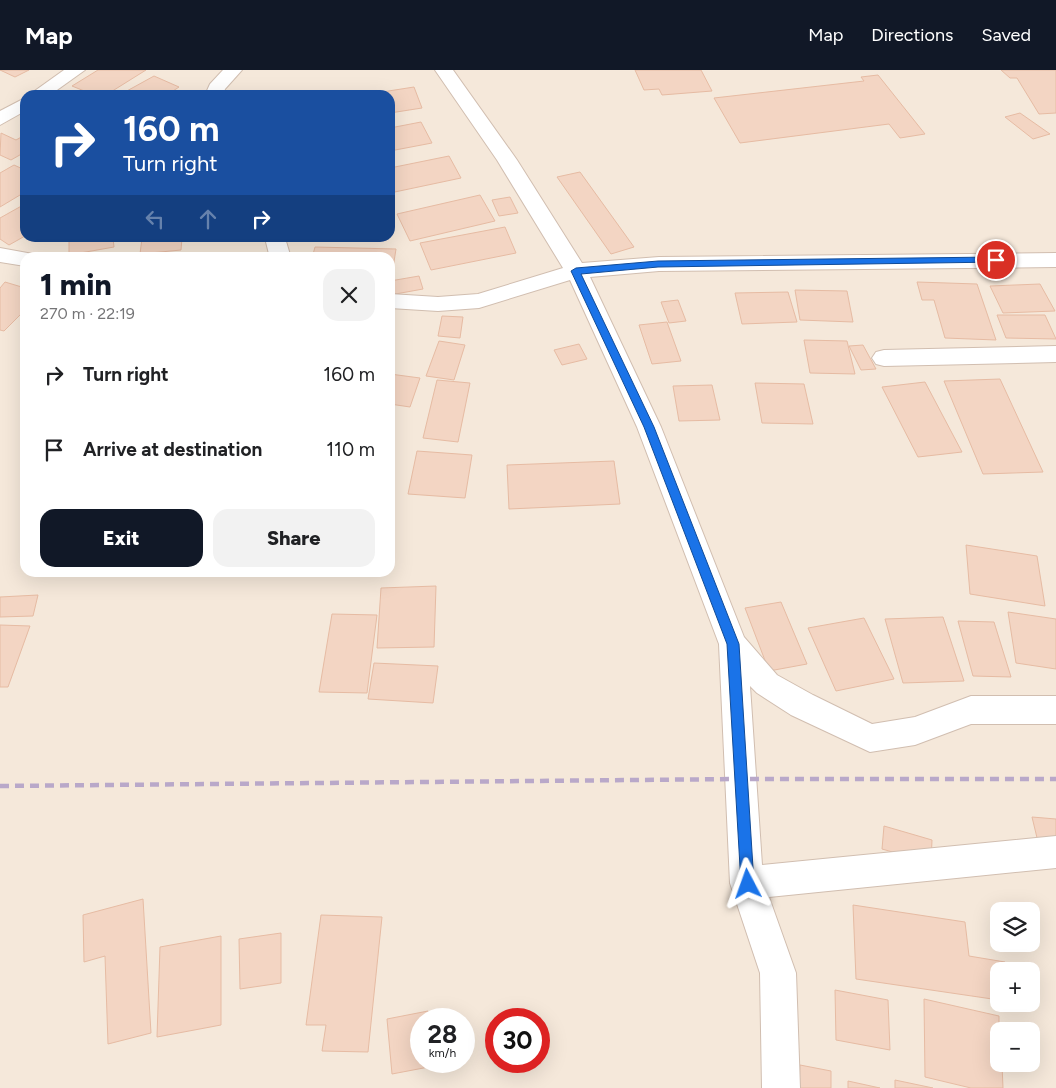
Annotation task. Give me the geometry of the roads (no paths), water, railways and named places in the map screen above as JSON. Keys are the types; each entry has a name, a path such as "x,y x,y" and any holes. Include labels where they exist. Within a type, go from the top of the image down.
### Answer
{"street":[{"path":"46,90 76,70"},
{"path":"215,90 233,70"},
{"path":"444,70 507,160 576,271 649,427 733,644 748,884 778,973 781,1088"},
{"path":"0,119 20,106"},
{"path":"0,255 20,258"},
{"path":"395,301 438,304 479,301 576,271 658,264 1056,260"},
{"path":"884,358 1056,354"},
{"path":"733,644 767,684 802,705 870,738 915,731 971,710 1056,710"},
{"path":"748,884 1056,852"}],"railway":[{"path":"0,786 741,779 1056,779"}]}
